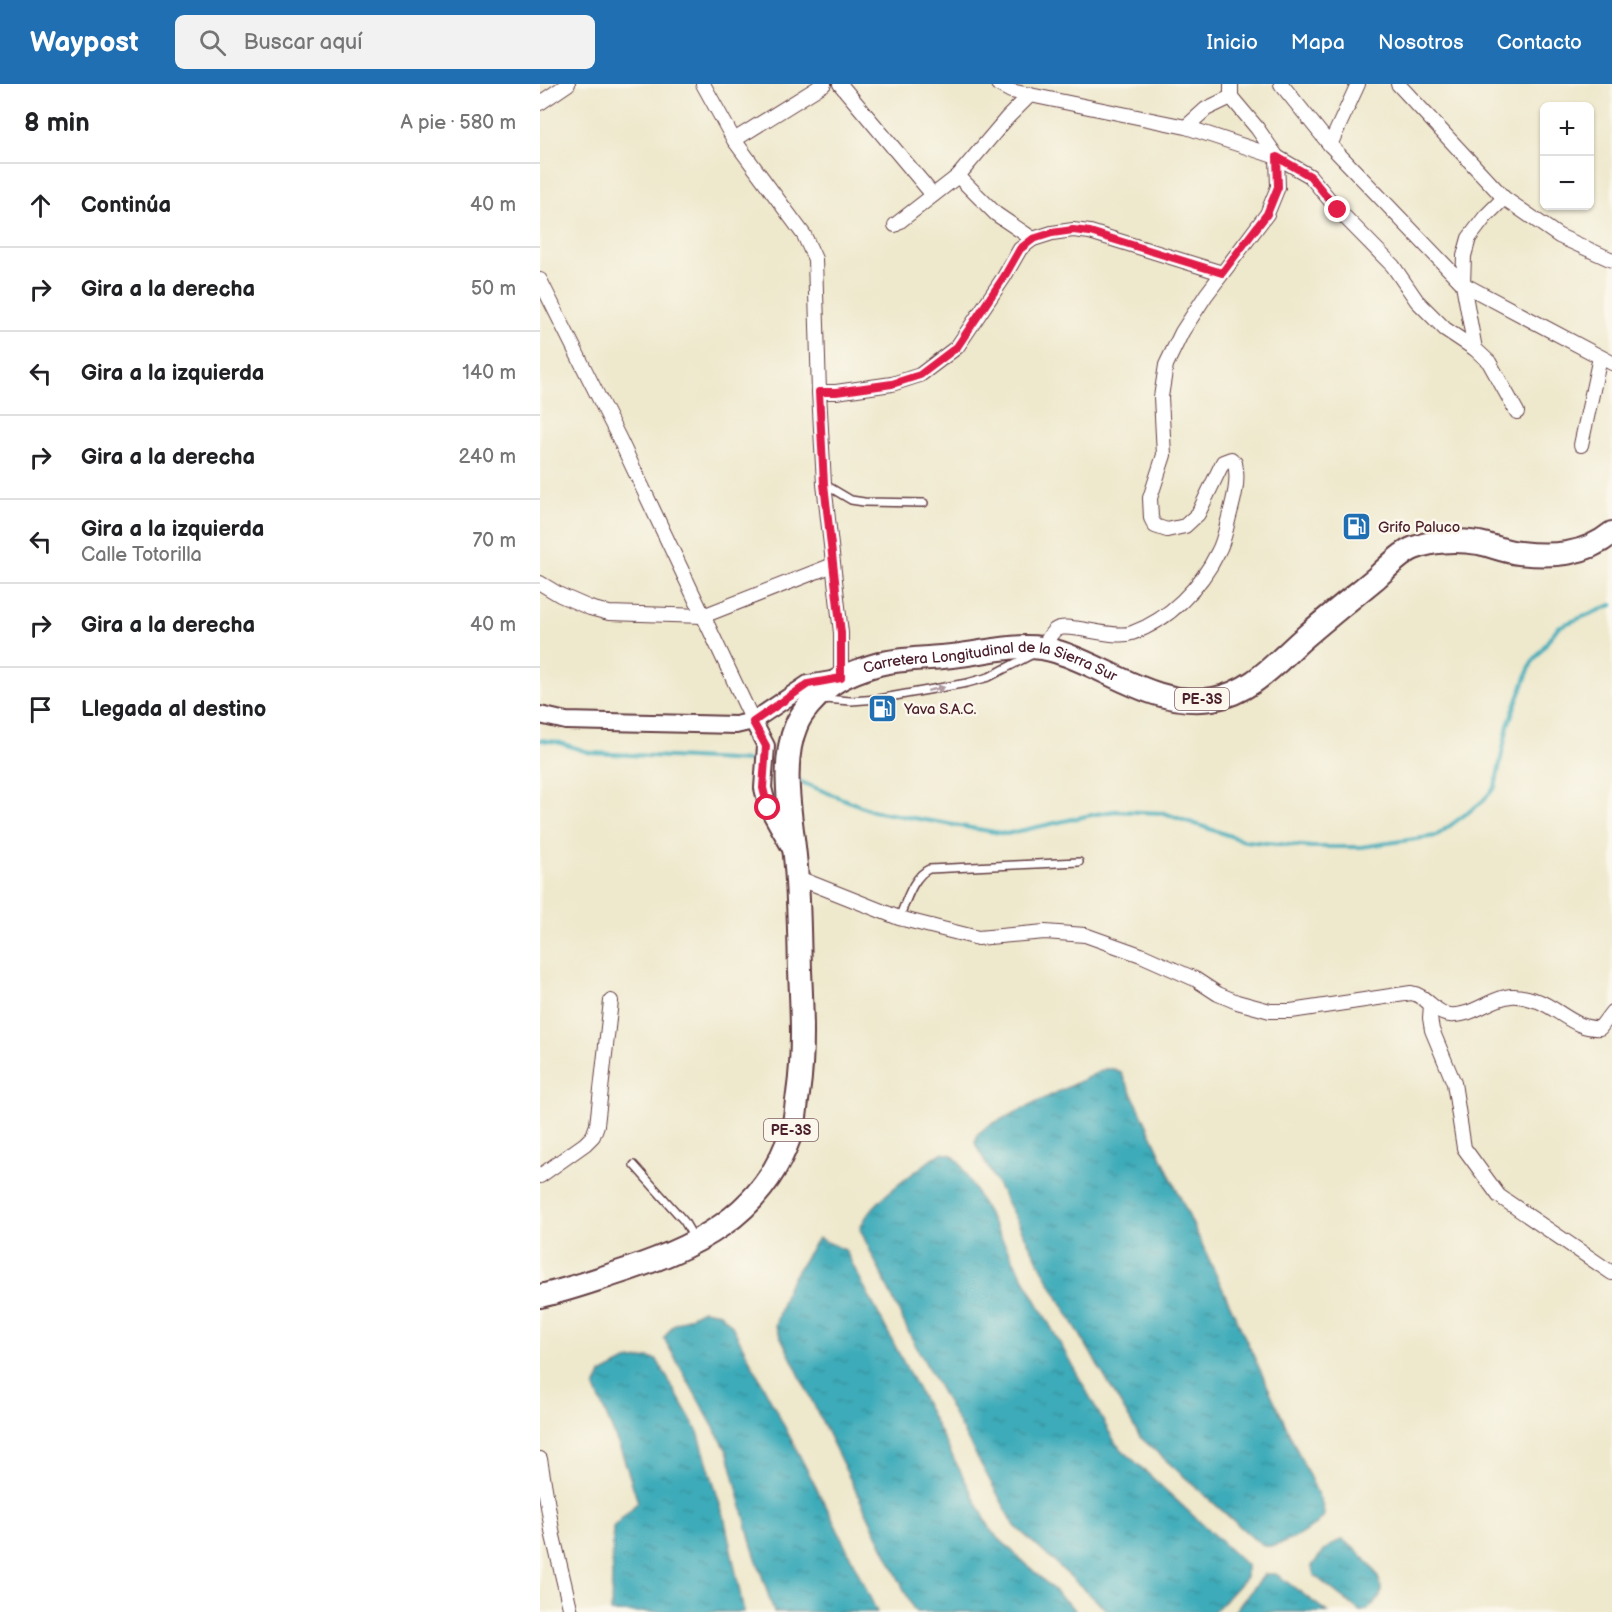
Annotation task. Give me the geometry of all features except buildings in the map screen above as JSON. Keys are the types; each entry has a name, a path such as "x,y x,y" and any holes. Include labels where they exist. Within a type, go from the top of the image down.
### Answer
{"highway":[{"name":"Carretera Longitudinal de la Sierra Sur","path":"540,1296 560,1292 640,1266 697,1242 724,1226 748,1204 766,1181 783,1152 794,1124 802,1065 803,1021 796,867 789,815 789,756 796,724 828,686 841,678 882,663 960,656 1004,648 1042,649 1056,651 1139,688 1178,700 1212,699 1240,691 1263,676 1305,637 1412,548 1455,541 1480,543 1516,553 1565,555 1587,548 1612,533"}],"street":[{"path":"540,103 568,84"},
{"path":"540,715 566,721 736,725 753,722 808,684 841,678 841,633 824,484 815,259 804,235 734,140 703,84"},
{"path":"734,140 824,84"},
{"path":"840,84 933,195"},
{"path":"998,84 1030,95 1186,127 1277,157 1310,176 1338,210 1393,266 1417,301 1444,329 1475,349 1489,362 1517,412"},
{"path":"1281,84 1330,145 1463,284 1606,360 1581,445"},
{"path":"1330,145 1358,84"},
{"path":"1398,84 1504,198 1558,236 1612,260"},
{"path":"1042,649 1053,631 1062,627 1101,634 1130,634 1153,624 1177,607 1200,581 1219,552 1232,509 1238,476 1235,463 1231,459 1223,462 1198,514 1185,526 1167,530 1155,526 1151,518 1150,498 1164,454 1161,397 1166,365 1182,332 1222,273 1267,214 1278,187 1277,157 1231,91 1186,127"},
{"path":"895,225 958,176 1007,118 1030,95"},
{"path":"958,176 996,214 1033,239"},
{"path":"1475,349 1463,284 1464,256 1469,238 1504,198"},
{"path":"819,392 836,392 892,384 920,375 957,347 1020,249 1033,239 1052,233 1073,230 1090,232 1222,273"},
{"path":"540,280 620,440 766,746 763,788 768,808 796,867 899,918 978,938 1045,932 1084,935 1141,955 1227,998 1270,1011 1291,1011 1407,993 1417,994 1441,1013 1456,1015 1472,1012 1511,996 1520,996 1540,1002 1588,1029 1600,1028 1612,1012"},
{"path":"540,583 560,595 590,608 609,613 703,616 833,565"},
{"path":"540,1176 593,1136 597,1125 611,1001"},
{"path":"1431,1005 1432,1030 1454,1083 1464,1148 1499,1196 1612,1273"},
{"path":"540,1459 544,1506 571,1612"}],"lane":[{"path":"824,484 851,500 924,503"},
{"path":"816,698 851,701 878,699 967,683 989,677 1042,649"},
{"path":"899,918 917,879 921,873 929,869 1079,862"},
{"path":"634,1165 684,1221 697,1242"}],"water":[{"path":"1105,1069 1114,1069 1121,1073 1138,1106 1323,1506 1324,1515 1321,1520 1298,1536 1280,1544 1266,1546 1253,1538 1140,1437 1055,1292 975,1143 978,1134 988,1126"},
{"path":"942,1153 952,1155 959,1162 1116,1444 1246,1565 1246,1577 1214,1612 1109,1612 1015,1526 910,1335 860,1229 881,1199"},
{"path":"818,1238 845,1250 992,1532 1077,1612 916,1612 913,1608 775,1325 788,1285"},
{"path":"703,1310 720,1313 731,1324 830,1514 877,1612 774,1612 752,1546 728,1453 664,1338 673,1325"},
{"path":"648,1358 657,1360 698,1432 725,1521 744,1612 611,1612 613,1527 638,1502 623,1456 595,1388 601,1374 626,1361"},
{"path":"1342,1540 1357,1551 1372,1567 1381,1586 1376,1602 1365,1610 1360,1611 1314,1575 1312,1566 1318,1558 1329,1547"},
{"path":"1265,1574 1276,1574 1327,1612 1234,1612"}],"waterway":[{"path":"796,780 873,811 1006,834 1115,811 1163,813 1245,841 1312,847 1361,847 1436,836 1482,802 1495,787 1508,725 1531,664 1558,627 1612,605"},
{"path":"540,740 557,742 591,753 750,761 761,766"}],"place":[{"name":"Grifo Paluco","path":"1357,527"},
{"name":"Yava S.A.C.","path":"883,709"}],"route":[{"path":"768,808 763,788 766,746 753,722 808,684 841,678 841,633 824,484 819,392 836,392 892,384 920,375 957,347 1020,249 1033,239 1073,230 1090,232 1222,273 1267,214 1278,187 1277,157 1310,176 1338,210"}]}
